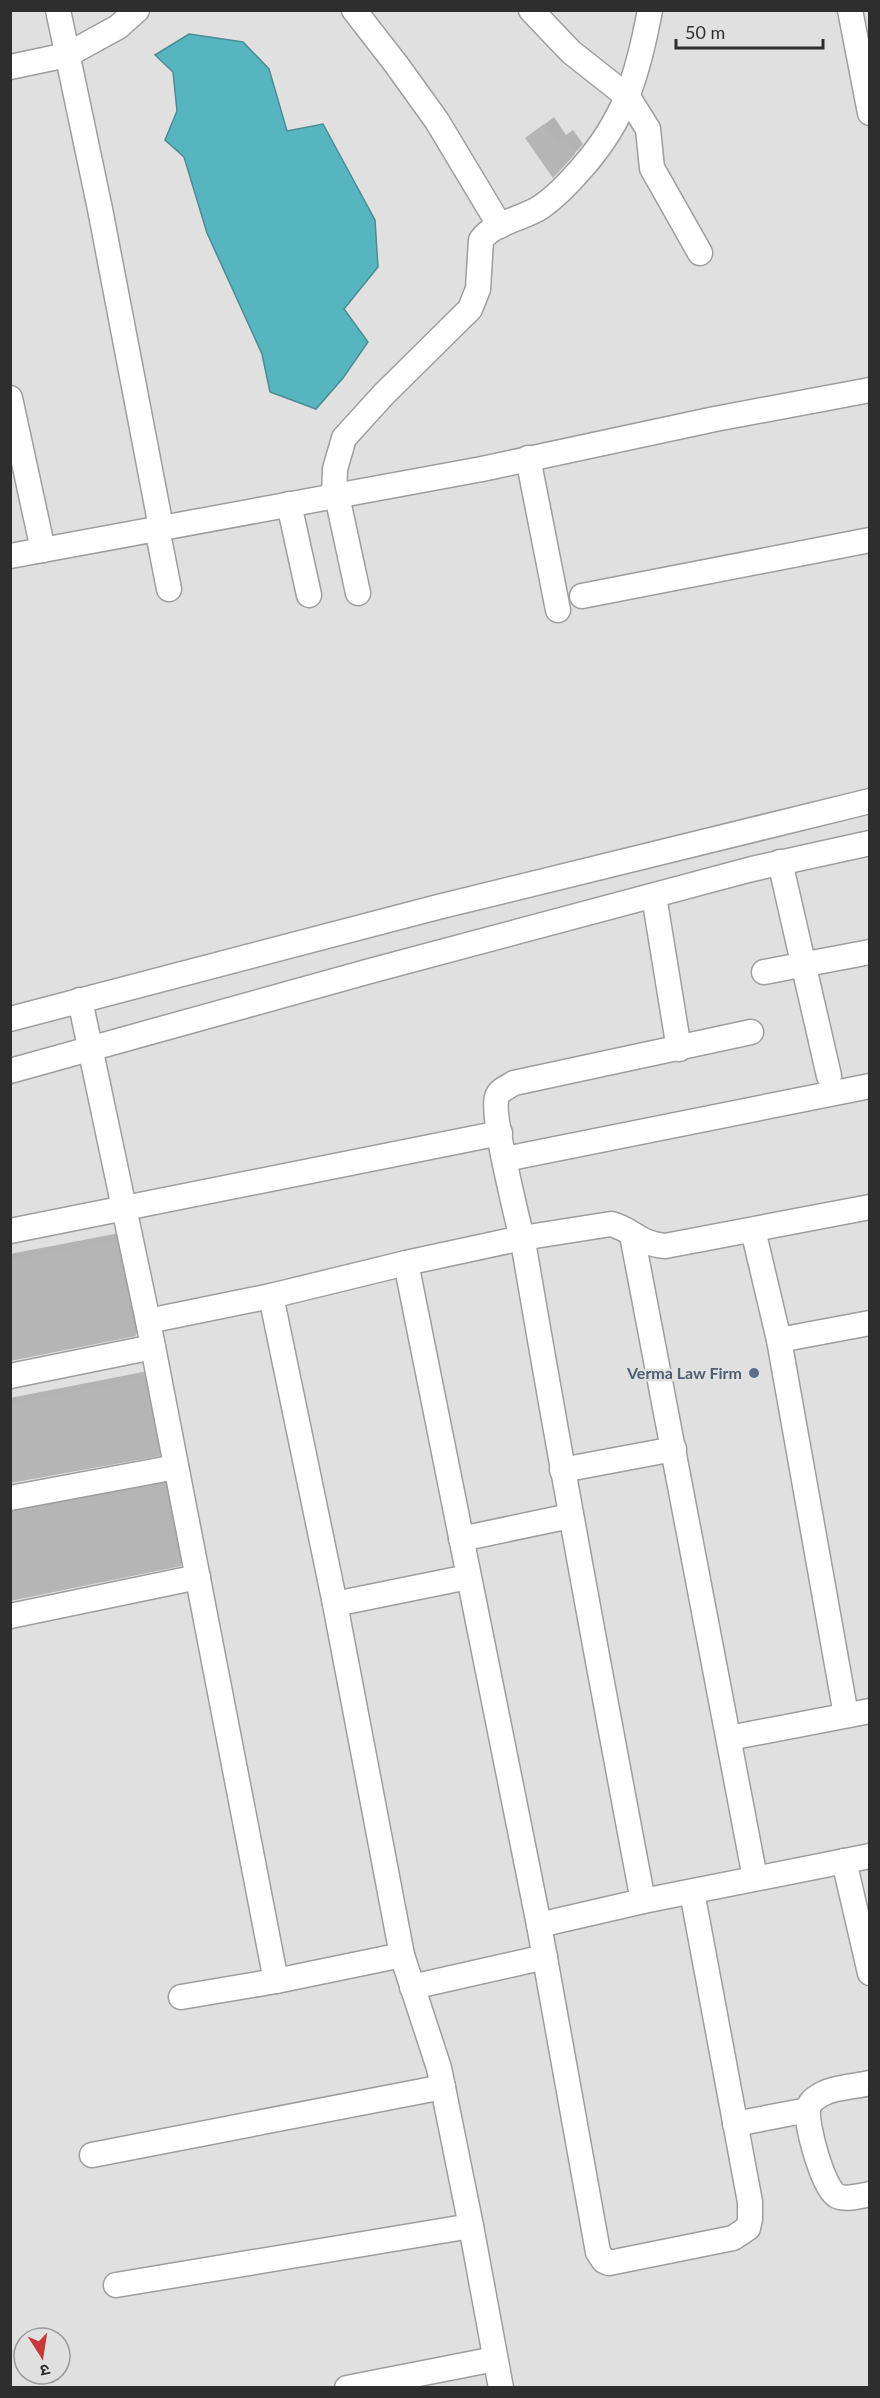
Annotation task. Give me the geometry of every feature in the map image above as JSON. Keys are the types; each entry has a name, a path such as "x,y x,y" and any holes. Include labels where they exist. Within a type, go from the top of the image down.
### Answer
{"street":[{"path":"58,10 100,209 169,589"},
{"path":"10,67 67,55 118,27 137,10"},
{"path":"354,10 437,122 500,226"},
{"path":"531,10 571,52 628,97 648,129 652,168 700,253"},
{"path":"358,593 335,496 335,469 344,438 384,394 470,309 478,290 481,240 490,230 527,215 563,190 612,129 628,97 639,64 650,10"},
{"path":"850,10 870,112"},
{"path":"10,556 335,496 870,390"},
{"path":"10,398 17,458 43,550"},
{"path":"528,458 558,610"},
{"path":"289,504 309,595"},
{"path":"582,597 870,540"},
{"path":"10,1019 438,907 870,801"},
{"path":"10,1071 370,971 780,862 870,843"},
{"path":"780,862 829,1076"},
{"path":"654,896 679,1049"},
{"path":"764,972 870,952"},
{"path":"80,1000 148,1321 276,1981"},
{"path":"644,1901 570,1516 522,1238 500,1133 496,1098 500,1091 514,1083 751,1032"},
{"path":"505,1159 870,1086"},
{"path":"10,1231 500,1133"},
{"path":"148,1321 271,1296 522,1238 611,1224 624,1228 645,1243 665,1246 870,1207"},
{"path":"729,1738 858,1713 779,1340 753,1230"},
{"path":"632,1235 675,1449 755,1878"},
{"path":"406,1263 539,1925 598,2252 604,2261 609,2263 733,2238 748,2228 750,2202 692,1892"},
{"path":"271,1296 335,1604 402,1955 439,2068 501,2388"},
{"path":"779,1340 870,1323"},
{"path":"10,1376 153,1347"},
{"path":"562,1470 675,1449"},
{"path":"10,1498 176,1467"},
{"path":"461,1539 570,1516"},
{"path":"10,1616 198,1577"},
{"path":"335,1604 468,1577"},
{"path":"539,1925 644,1901 870,1856"},
{"path":"844,1861 870,1973"},
{"path":"181,1997 276,1981 402,1955"},
{"path":"412,1987 545,1957"},
{"path":"870,2084 823,2094 814,2098 808,2110 809,2126 827,2186 832,2192 844,2197 870,2194"},
{"path":"92,2155 443,2087"},
{"path":"735,2124 808,2110"},
{"path":"116,2285 471,2226"},
{"path":"347,2388 495,2359"}],"water":[{"path":"189,34 243,42 269,69 287,131 323,124 375,220 378,267 344,309 368,342 343,378 316,409 270,392 262,354 207,233 184,157 165,140 177,111 173,72 155,55"}],"building":[{"path":"544,124 557,143 564,138 575,154 553,178 525,138"},
{"path":"116,1240 136,1336 10,1361 10,1261"},
{"path":"145,1378 160,1456 10,1483 10,1404"},
{"path":"165,1484 181,1566 10,1601 10,1512"}],"place":[{"name":"Verma Law Firm","path":"754,1373"}]}
